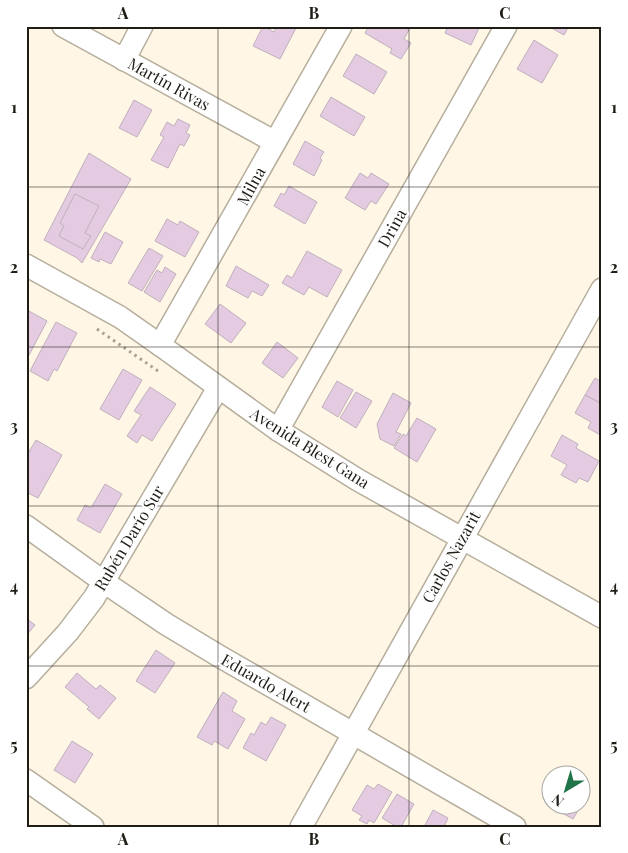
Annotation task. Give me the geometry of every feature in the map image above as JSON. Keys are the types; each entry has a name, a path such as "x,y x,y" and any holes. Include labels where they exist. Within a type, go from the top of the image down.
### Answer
{"street":[{"name":"Martín Rivas","path":"63,26 275,142"},
{"path":"124,60 142,26"},
{"name":"Milna","path":"160,345 341,26"},
{"name":"Drina","path":"278,430 506,26"},
{"name":"Avenida Blest Gana","path":"26,265 112,313 278,430 358,480 602,617"},
{"name":"Carlos Nazarit","path":"301,827 602,288"},
{"name":"Rubén Darío Sur","path":"26,678 68,632 104,582 218,388"},
{"name":"Eduardo Alert","path":"26,526 104,582 212,652 515,827"},
{"path":"26,780 92,827"}],"building":[{"path":"263,26 274,32 277,26 297,26 280,59 253,46"},
{"path":"369,26 403,26 409,30 404,39 411,43 401,59 390,53 392,49 365,33"},
{"path":"448,26 480,26 471,45 445,33"},
{"path":"548,26 569,26 564,35"},
{"path":"534,40 558,55 542,83 517,69"},
{"path":"356,54 387,72 374,94 343,76"},
{"path":"331,97 365,117 354,136 320,116"},
{"path":"134,100 152,110 137,137 119,128"},
{"path":"178,119 190,125 186,133 190,135 184,146 180,144 168,168 151,160 164,137 160,135 167,122 174,126"},
{"path":"305,141 324,152 314,176 293,164"},
{"path":"89,153 131,179 82,263 77,258 44,240"},
{"path":"360,173 368,178 371,173 389,184 376,204 371,201 365,210 345,198"},
{"path":"289,186 317,202 305,224 274,206 281,193 284,195"},
{"path":"75,194 99,206 85,233 91,236 83,249 59,236 64,226 60,223"},
{"path":"167,219 178,225 180,221 199,232 185,257 155,241"},
{"path":"105,232 123,242 111,264 100,259 99,262 91,258"},
{"path":"149,248 163,256 142,291 128,283"},
{"path":"307,251 342,270 327,297 309,287 304,295 282,283 287,275 292,278"},
{"path":"236,266 269,285 262,296 252,291 248,298 226,286"},
{"path":"165,267 176,274 160,302 144,292 157,270 162,273"},
{"path":"220,304 246,323 231,343 205,324"},
{"path":"29,311 47,321 28,357 26,356 26,315"},
{"path":"56,322 77,333 57,371 54,369 48,381 30,371"},
{"path":"277,342 298,358 283,378 262,363"},
{"path":"123,369 142,380 119,420 100,409"},
{"path":"595,378 602,382 602,404 585,395"},
{"path":"337,381 353,390 338,417 322,407"},
{"path":"150,387 176,404 152,441 142,435 137,443 127,436 141,415 134,411"},
{"path":"356,392 372,401 356,428 340,418"},
{"path":"393,393 411,403 396,432 401,434 394,446 380,439 377,424"},
{"path":"585,395 602,404 602,436 588,428 591,422 575,413"},
{"path":"417,418 436,429 417,462 394,448 403,434 406,436"},
{"path":"562,435 578,444 576,448 599,461 588,482 579,478 576,483 561,475 567,465 551,456"},
{"path":"36,440 62,455 38,498 26,492 26,457"},
{"path":"105,484 122,494 100,533 77,520 85,505 91,508"},
{"path":"26,618 35,625 26,636"},
{"path":"156,650 175,663 155,693 136,681"},
{"path":"77,673 96,689 100,685 116,698 99,719 87,709 89,707 65,687"},
{"path":"223,692 237,701 232,711 245,719 228,749 214,741 212,745 197,737"},
{"path":"271,717 286,725 266,761 243,748 251,733 254,735 261,722 266,725"},
{"path":"72,741 93,754 75,783 54,770"},
{"path":"378,784 392,792 374,823 369,820 367,824 359,820 362,816 352,810 367,785 374,789"},
{"path":"397,794 414,804 401,827 397,827 382,818"},
{"path":"433,810 448,818 444,827 424,827"}]}
